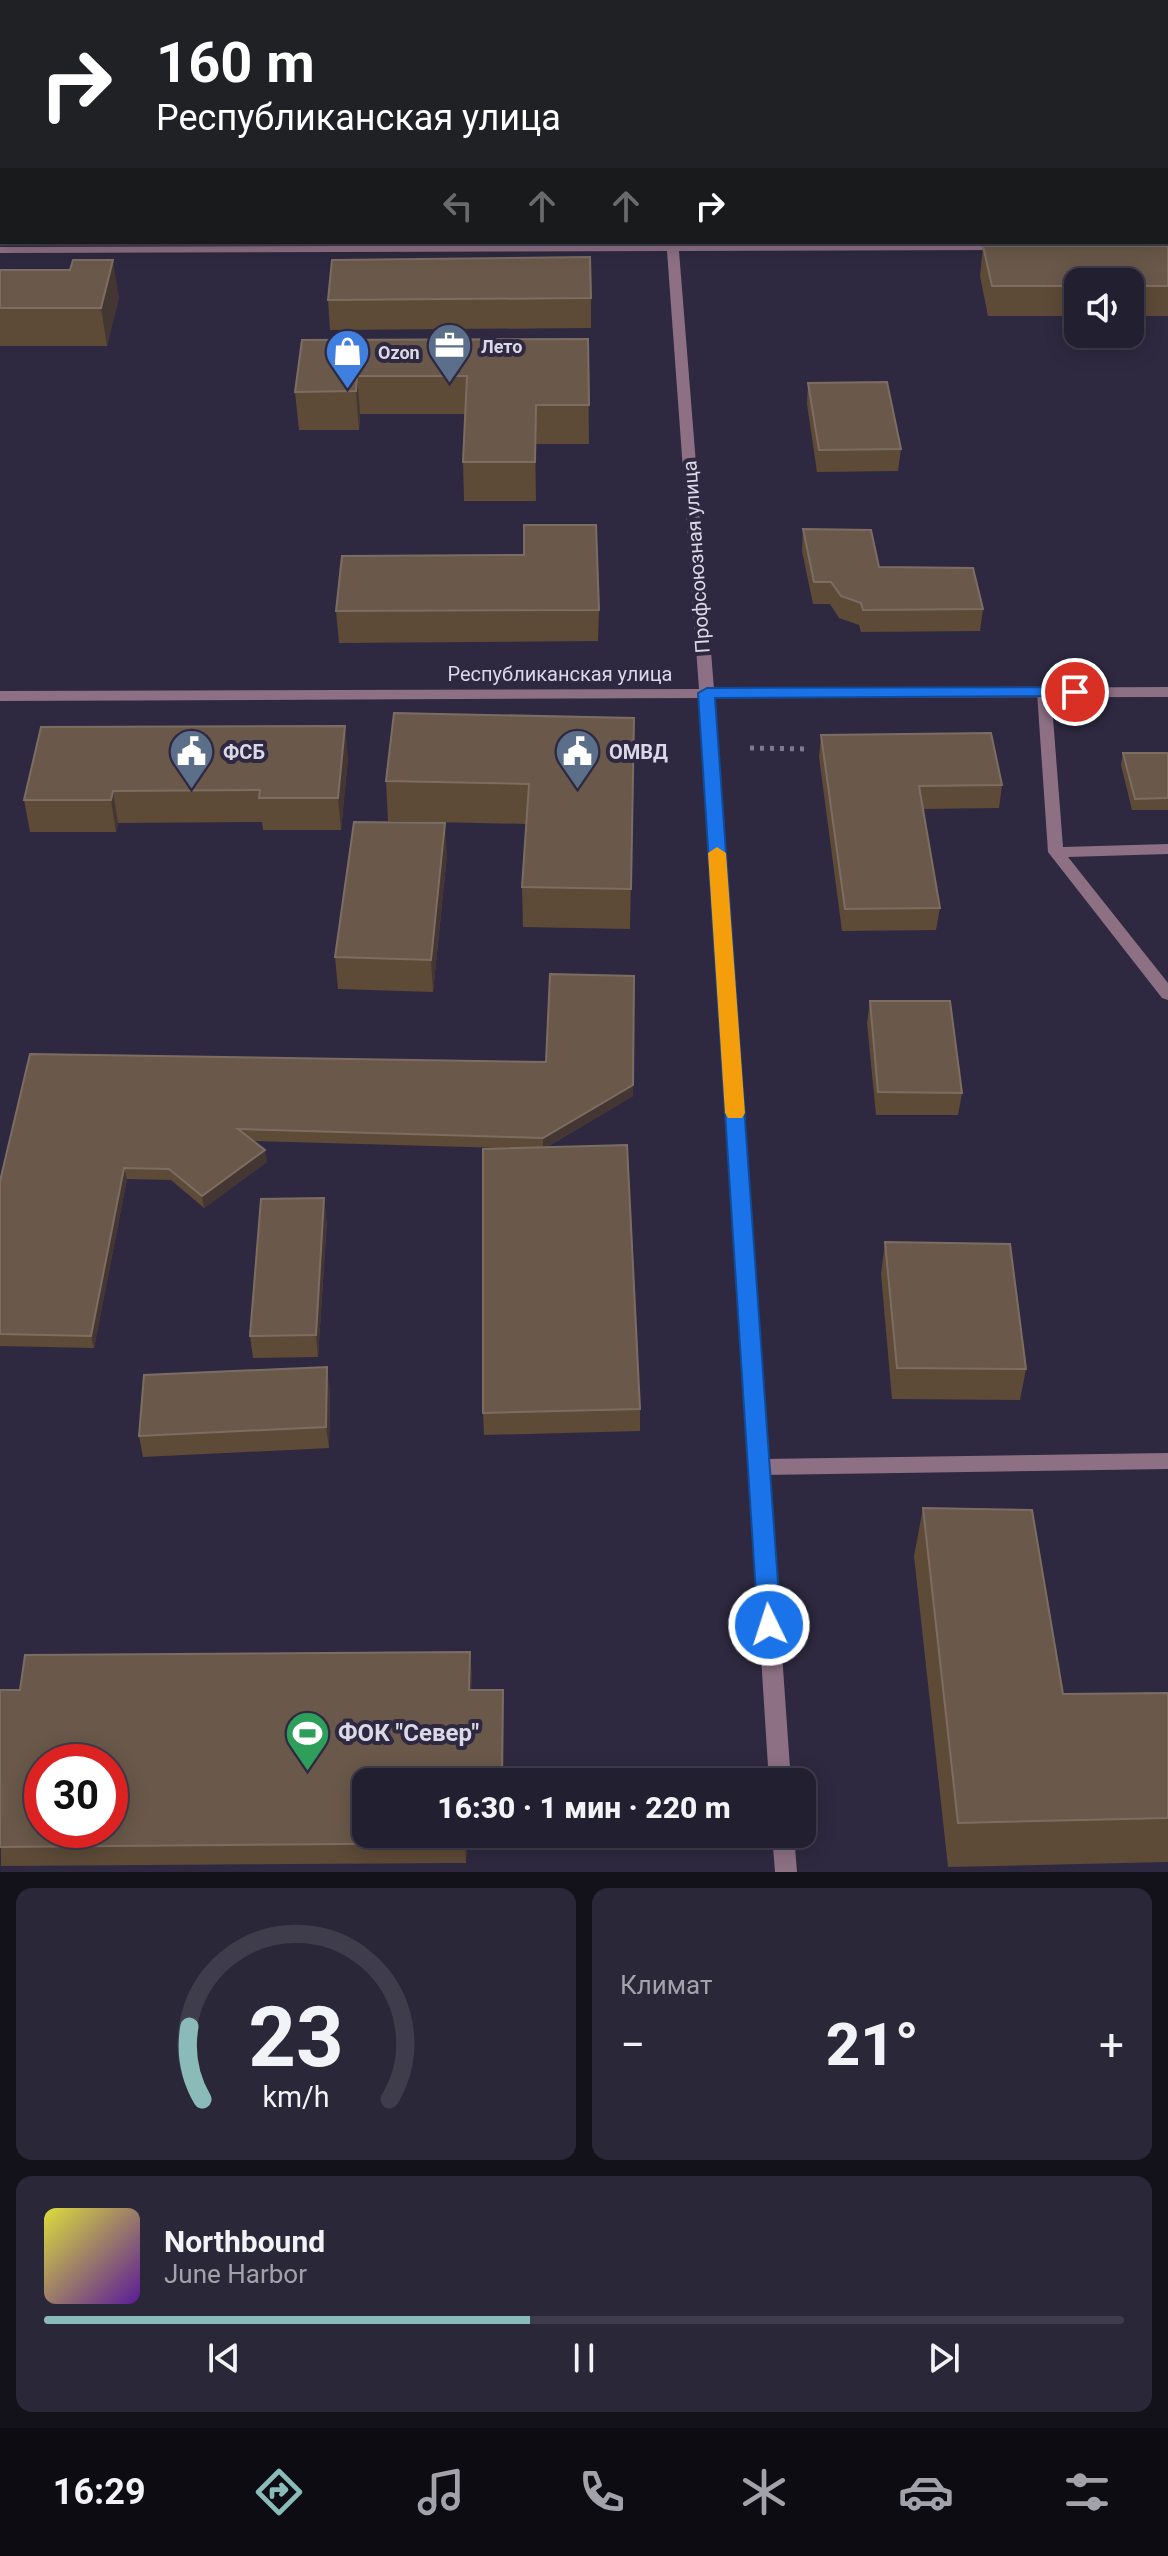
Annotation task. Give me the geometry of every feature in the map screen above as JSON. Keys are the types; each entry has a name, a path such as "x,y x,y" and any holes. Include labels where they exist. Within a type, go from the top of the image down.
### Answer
{"street":[{"path":"0,250 1014,244"},
{"name":"Профсоюзная улица","path":"672,245 707,693 779,1768"},
{"path":"1044,692 1056,852 1168,994"},
{"name":"Республиканская улица","path":"0,696 1168,692"},
{"path":"1056,852 1168,849"},
{"path":"759,1467 1168,1461"},
{"path":"784,1848 786,1872"}],"path":[{"path":"750,748 808,749"}],"building":[{"path":"983,246 1168,246 1168,286 1144,286 1144,268 1064,268 1064,286 992,286"},
{"path":"590,257 591,298 328,300 332,260"},
{"path":"73,260 113,260 101,308 0,308 0,270 70,270"},
{"path":"588,339 589,405 536,405 535,462 463,462 467,376 357,376 356,391 295,392 302,340"},
{"path":"887,382 901,449 819,450 808,383"},
{"path":"524,525 596,525 599,610 336,611 342,556 524,555"},
{"path":"803,529 871,530 879,567 973,568 983,609 863,610 861,603 841,596 831,582 814,582"},
{"path":"394,713 634,718 631,889 522,887 529,784 386,781"},
{"path":"345,726 338,798 259,798 260,790 113,791 111,800 24,800 41,727"},
{"path":"991,733 1002,785 919,786 940,908 845,909 821,735"},
{"path":"1123,753 1168,753 1168,798 1135,799"},
{"path":"354,822 445,823 431,960 335,957"},
{"path":"550,974 634,976 633,1085 543,1138 238,1129 265,1150 202,1196 169,1169 124,1168 91,1336 0,1334 0,1181 30,1054 546,1062"},
{"path":"870,1001 950,1001 962,1093 878,1092"},
{"path":"627,1145 640,1409 483,1413 483,1149"},
{"path":"324,1198 316,1335 250,1336 261,1199"},
{"path":"885,1242 1010,1244 1026,1369 897,1368"},
{"path":"327,1367 326,1427 139,1436 144,1375"},
{"path":"923,1508 1032,1510 1063,1694 1168,1693 1168,1818 958,1823"},
{"name":"ФОК \"Север\"","path":"470,1652 469,1690 503,1690 502,1768 352,1768 352,1844 128,1846 128,1744 24,1744 24,1847 0,1847 0,1690 20,1690 25,1655"}],"slow traffic":[{"path":"717,853 735,1113"}],"place":[{"name":"Лето","path":"450,385"},
{"name":"Ozon","path":"347,391"},
{"name":"ФСБ","path":"192,791"},
{"name":"ОМВД","path":"578,791"},
{"name":"ФОК \"Север\"","path":"307,1772"}],"route":[{"path":"769,1625 707,693 1075,692"}]}
